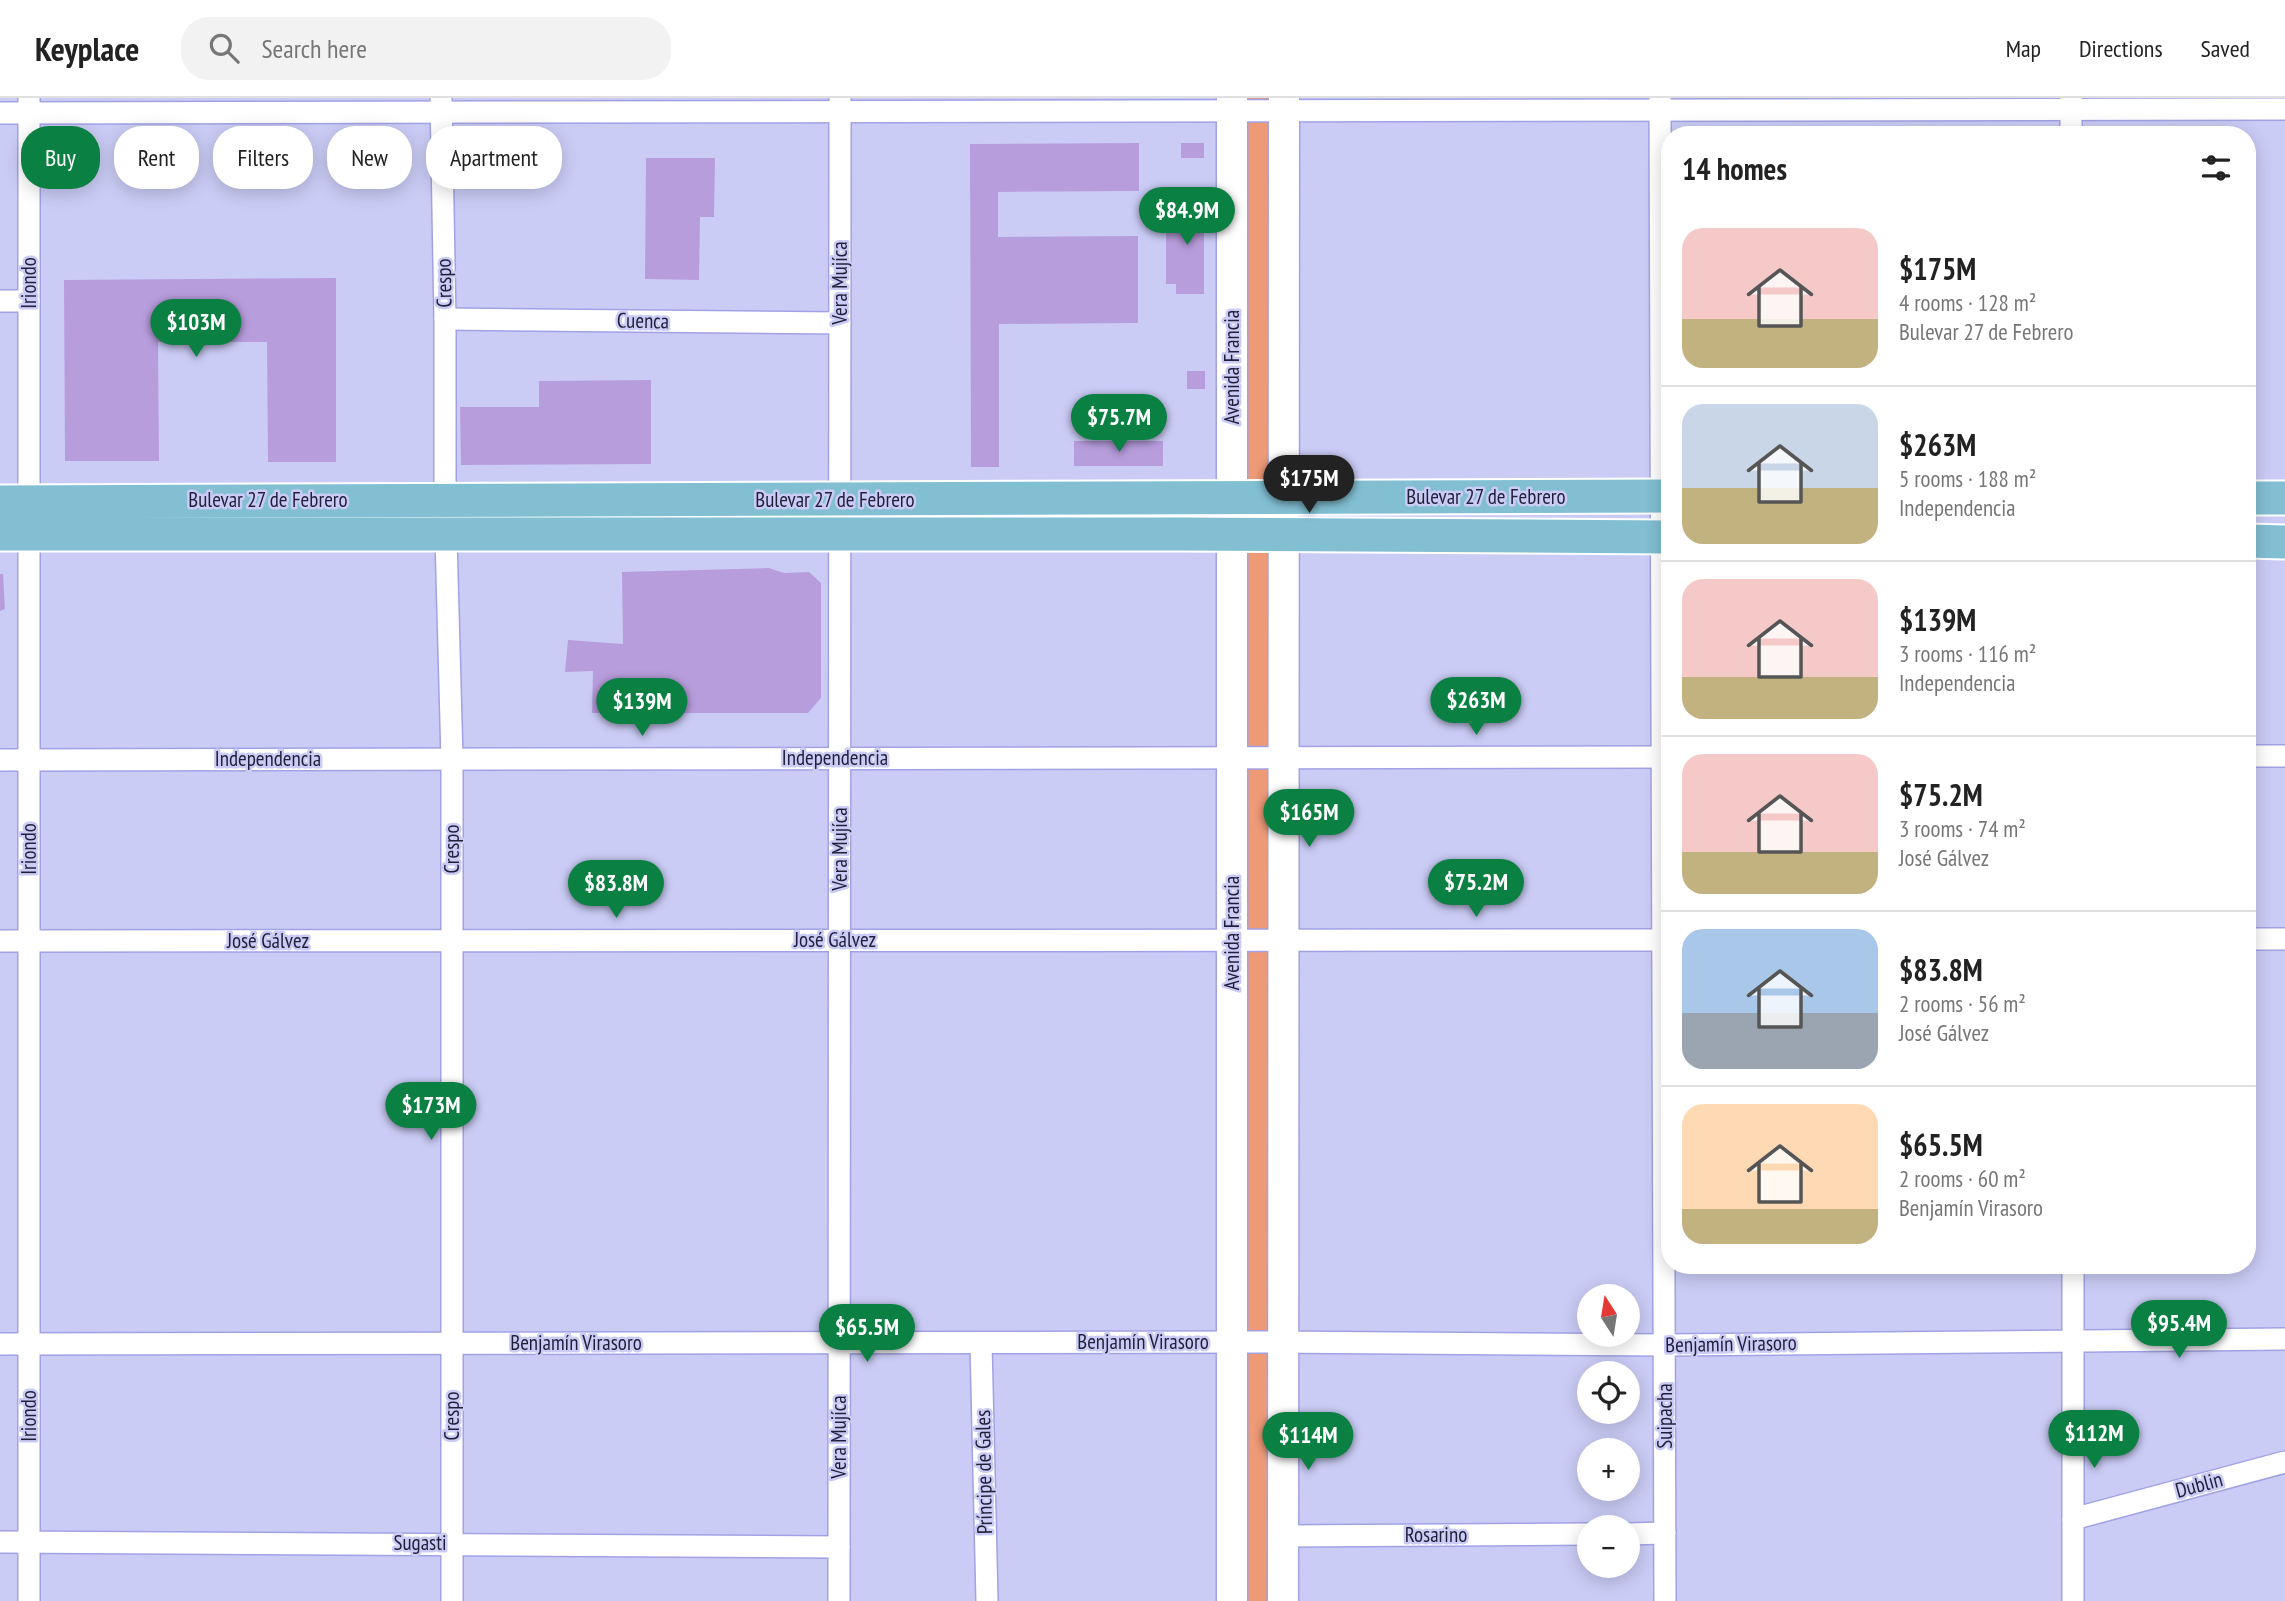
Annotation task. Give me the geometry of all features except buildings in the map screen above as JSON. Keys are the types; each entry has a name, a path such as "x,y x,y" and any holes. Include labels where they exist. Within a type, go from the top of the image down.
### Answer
{"main road":[{"name":"Avenida Francia","path":"1231,1601 1232,105"},
{"path":"1283,1601 1284,105"},
{"name":"Bulevar 27 de Febrero","path":"14,518 445,500 1661,496"},
{"path":"2256,498 2285,498"},
{"name":"Bulevar 27 de Febrero","path":"14,518 446,534 1661,537"},
{"path":"2256,541 2285,542"}],"street":[{"path":"0,113 29,105 441,104 2071,104 2285,109"},
{"name":"Crespo","path":"441,104 445,500 452,759 452,1601"},
{"name":"Suipacha","path":"1660,104 1661,182"},
{"path":"2071,104 2071,126"},
{"name":"Iriondo","path":"29,105 29,301 14,518 29,760 29,1601"},
{"name":"Vera Mujíca","path":"839,1601 840,105"},
{"path":"0,301 29,301"},
{"name":"Cuenca","path":"445,318 840,323"},
{"path":"2256,756 2285,756"},
{"name":"Independencia","path":"0,760 1661,757"},
{"path":"2256,939 2285,939"},
{"name":"José Gálvez","path":"0,941 1661,940"},
{"name":"Suipacha","path":"1665,1274 1665,1601"},
{"path":"2073,1274 2073,1601"},
{"name":"Benjamín Virasoro","path":"0,1344 1283,1342 1665,1345 2285,1339"},
{"name":"Príncipe de Gales","path":"981,1343 987,1601"},
{"name":"Dublin","path":"2073,1519 2285,1462"},
{"path":"1640,1534 1665,1533"},
{"name":"Rosarino","path":"1283,1536 1577,1534"},
{"name":"Sugasti","path":"0,1542 839,1547"}],"shaded area":[{"path":"1232,98 1284,98 1283,1601 1232,1601"}]}
